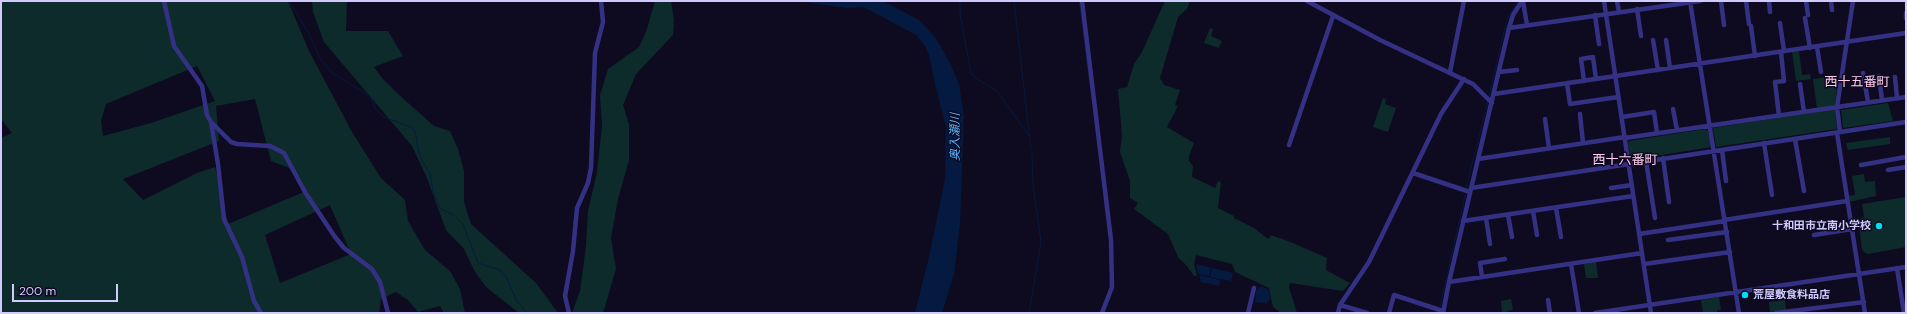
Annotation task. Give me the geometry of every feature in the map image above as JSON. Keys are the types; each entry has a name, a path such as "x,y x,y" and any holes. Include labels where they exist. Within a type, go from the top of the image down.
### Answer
{"street":[{"path":"164,1 174,46 202,86 207,115 211,122 231,142 237,144 270,146 284,153 305,192 335,237 344,248 372,270 380,282 388,313"},
{"path":"569,313 564,296 573,251 577,208 588,183 591,168 595,53 603,22 600,1"},
{"path":"1082,1 1111,240 1112,287 1102,313"},
{"path":"1307,1 1403,52 1450,72 1479,89 1490,101"},
{"path":"1450,72 1464,1"},
{"path":"1523,1 1528,25"},
{"path":"1389,313 1394,295 1442,311 1463,222 1468,191 1478,159 1490,101 1494,94 1509,28 1513,15 1523,1"},
{"path":"1604,1 1644,264 1650,313"},
{"path":"1617,1 1619,12"},
{"path":"1509,28 1700,1"},
{"path":"1721,1 1724,25"},
{"path":"1746,1 1755,56"},
{"path":"1769,1 1770,12"},
{"path":"1806,1 1806,16 1810,48"},
{"path":"1831,1 1832,10"},
{"path":"1853,1 1837,107 1847,201 1865,313"},
{"path":"1690,2 1739,313"},
{"path":"1637,10 1641,36"},
{"path":"1906,13 1906,18"},
{"path":"1595,15 1599,44"},
{"path":"1289,145 1333,16"},
{"path":"1780,23 1784,81 1775,82 1780,116"},
{"path":"1494,94 1906,33"},
{"path":"1654,40 1658,70"},
{"path":"1666,40 1670,68"},
{"path":"1817,47 1821,72"},
{"path":"1584,81 1582,59 1593,57 1596,79"},
{"path":"1499,72 1517,70"},
{"path":"1864,73 1868,102"},
{"path":"1879,76 1882,100"},
{"path":"1895,77 1897,98"},
{"path":"1338,313 1340,305 1369,262 1441,114 1464,80"},
{"path":"1567,83 1570,104 1618,96"},
{"path":"1800,84 1804,112"},
{"path":"1478,159 1906,97"},
{"path":"1674,109 1677,130"},
{"path":"1622,117 1654,112 1657,133"},
{"path":"1580,114 1583,143"},
{"path":"1545,119 1549,148"},
{"path":"211,122 218,164 224,219 242,256 254,301 261,313"},
{"path":"1413,173 1468,191 1646,160 1906,122"},
{"path":"1795,139 1804,191"},
{"path":"1764,143 1772,195"},
{"path":"1722,150 1726,181"},
{"path":"1862,165 1906,157"},
{"path":"1663,158 1669,202"},
{"path":"1646,160 1655,218"},
{"path":"1888,170 1906,167"},
{"path":"1611,188 1632,185"},
{"path":"1463,222 1633,196"},
{"path":"1639,234 1847,201"},
{"path":"1556,208 1560,238"},
{"path":"1534,211 1537,235"},
{"path":"1508,215 1512,238"},
{"path":"1486,218 1490,244"},
{"path":"1814,235 1852,229"},
{"path":"1668,240 1727,232"},
{"path":"1644,264 1730,252"},
{"path":"1449,282 1642,253"},
{"path":"1482,277 1480,263 1505,259"},
{"path":"1571,264 1579,313"},
{"path":"1595,313 1906,267"},
{"path":"1897,268 1904,313"},
{"path":"1248,313 1254,288"},
{"path":"1548,300 1550,313"},
{"path":"1776,313 1864,302"},
{"path":"1340,305 1366,313"}],"green space":[{"path":"1,1 288,1 309,51 352,132 381,178 405,200 408,221 425,250 450,271 460,289 465,313 444,313 440,306 418,312 408,300 396,292 381,299 379,313 1,313 1,138 12,133 1,119","holes":["197,66 215,101 151,123 103,136 101,121 106,104","255,99 271,161 289,168 306,191 228,224 215,167 197,173 143,200 123,179 219,141 216,106","330,205 351,254 280,283 265,235"]},
{"path":"312,1 347,1 346,31 388,31 403,56 374,67 382,78 398,94 434,126 450,131 458,149 464,171 464,202 471,224 536,283 558,313 519,313 486,287 474,270 464,249 446,230 427,178 412,146 324,42 313,12"},
{"path":"655,1 671,1 674,20 673,35 636,74 623,105 629,124 629,160 618,199 611,238 616,269 603,313 572,313 580,291 586,246 588,211 597,172 602,126 600,95 608,69 639,47 646,32"},
{"path":"1165,1 1190,1 1187,9 1178,17 1160,78 1164,85 1180,90 1175,105 1178,106 1167,127 1194,143 1189,156 1189,161 1193,166 1192,177 1215,188 1218,181 1221,182 1218,208 1254,228 1268,239 1271,235 1327,258 1326,270 1350,283 1343,291 1290,283 1289,287 1297,313 1281,313 1273,307 1269,288 1235,272 1232,264 1196,255 1194,264 1197,276 1194,276 1178,257 1168,234 1134,209 1138,203 1130,198 1130,181 1120,152 1122,135 1118,89 1127,87 1134,64 1142,52"},
{"path":"1210,28 1213,29 1211,36 1222,41 1219,48 1204,43"},
{"path":"1799,51 1802,75 1810,74 1811,79 1796,81 1792,52"},
{"path":"1827,77 1828,87 1837,87 1835,106 1817,109 1813,79"},
{"path":"1383,98 1386,99 1385,104 1396,108 1388,132 1373,127"},
{"path":"1888,103 1893,121 1843,128 1841,110"},
{"path":"1835,109 1837,129 1716,147 1713,128"},
{"path":"1705,129 1708,131 1711,147 1631,160 1628,143 1629,141"},
{"path":"1890,137 1890,144 1848,150 1846,143"},
{"path":"1864,174 1865,182 1875,181 1876,196 1849,202 1848,196 1855,195 1852,176"},
{"name":"十和田市立南小学校","path":"1906,197 1906,247 1868,254 1864,252 1862,249 1858,219 1864,217 1862,204"},
{"path":"1596,262 1598,278 1586,278 1584,264"},
{"path":"1719,297 1721,310 1717,310 1717,313 1703,313 1701,300"},
{"path":"1511,299 1513,310 1507,311 1508,313 1502,313 1501,301"},
{"path":"1785,300 1786,310 1770,312 1769,302"}],"water":[{"name":"奥入瀬川","path":"797,1 883,1 919,20 936,38 951,65 959,84 964,116 960,223 954,274 942,313 915,313 929,257 945,179 946,127 929,55 925,46 916,35 864,7 847,8"},
{"path":"1196,264 1211,268 1209,276 1198,274"},
{"path":"1212,268 1233,273 1231,281 1210,277"},
{"path":"1199,275 1220,280 1219,286 1201,282"},
{"path":"1261,286 1269,290 1270,299 1266,303 1255,302 1256,291"}],"waterway":[{"path":"289,1 309,34 320,58 331,72 370,96 376,110 384,117 411,127 415,131 419,153 422,161 430,173 433,191 441,209 454,215 463,224 478,263 500,270 507,278 516,300 527,313"},
{"path":"960,1 960,14 971,73 977,79 997,91 1029,136"},
{"path":"1014,1 1031,150"},
{"path":"1079,1 1092,99"},
{"path":"1489,97 1507,19 1518,1"},
{"path":"1466,188 1488,102"},
{"path":"1029,313 1041,242 1033,184 1032,154"},
{"path":"1440,307 1466,192"}],"place":[{"name":"十和田市立南小学校","path":"1879,226"},
{"name":"荒屋敷食料品店","path":"1745,295"}],"district":[{"name":"西十五番町","path":"1857,83"},
{"name":"西十六番町","path":"1625,161"}]}
